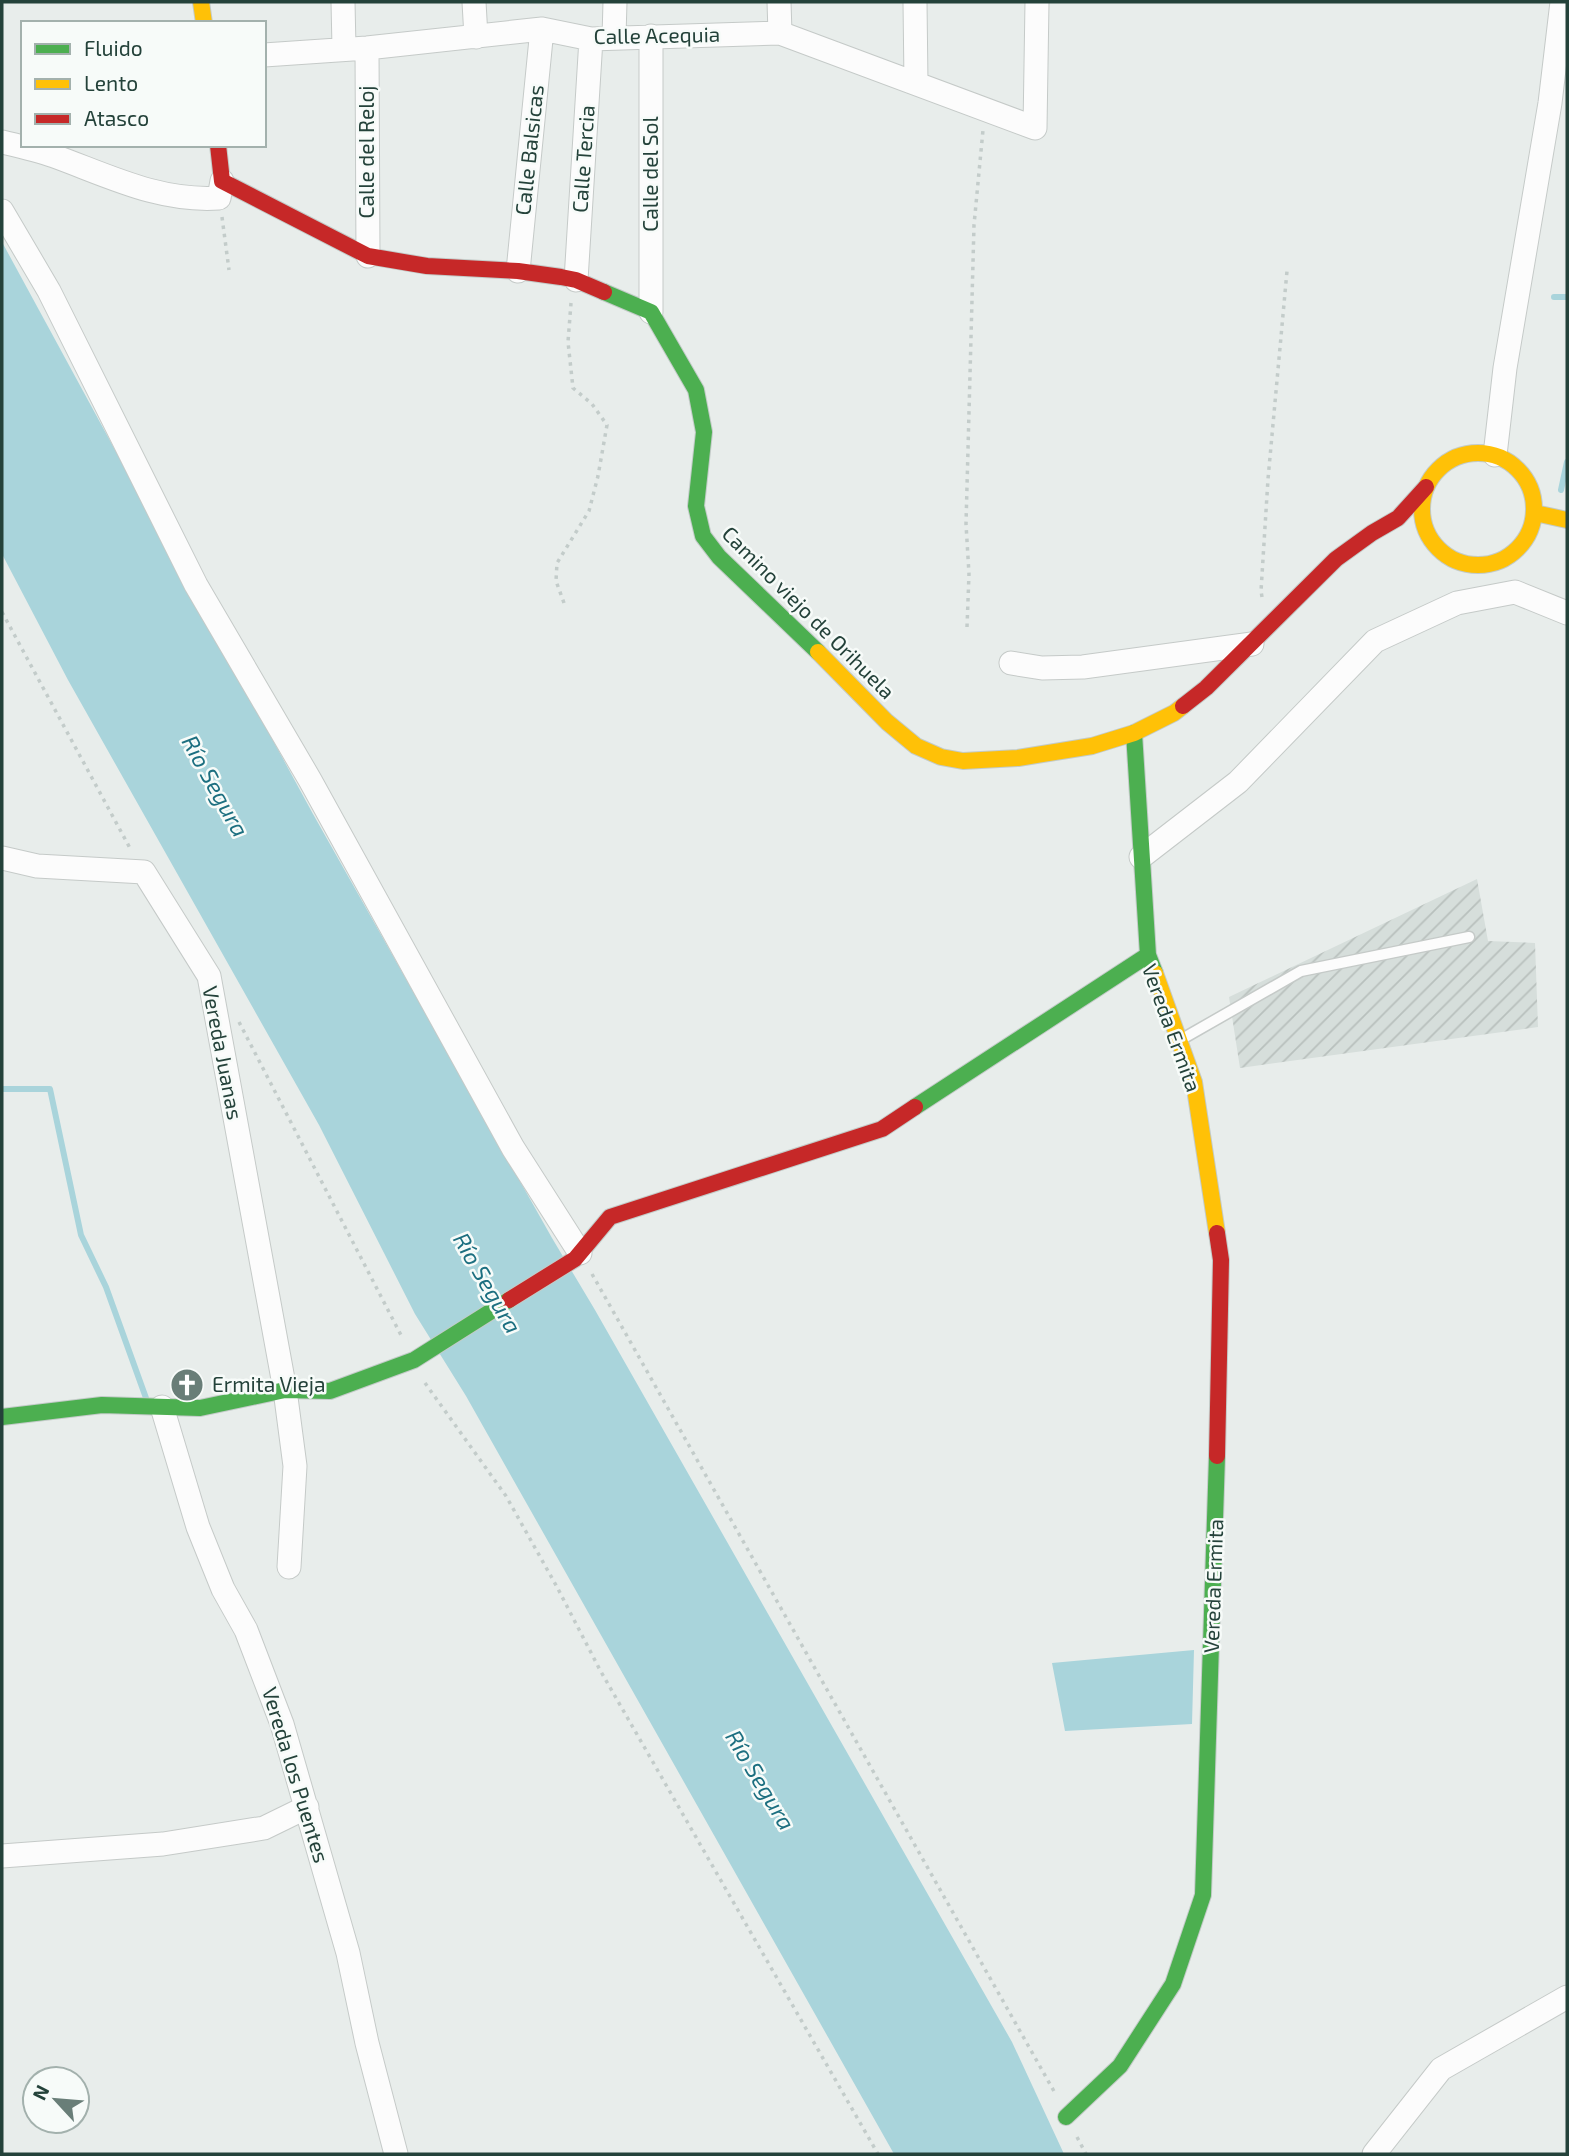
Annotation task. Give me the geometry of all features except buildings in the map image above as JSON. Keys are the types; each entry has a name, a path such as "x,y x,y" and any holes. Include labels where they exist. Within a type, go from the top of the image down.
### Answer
{"street":[{"path":"201,2 204,21"},
{"path":"343,2 344,48"},
{"path":"474,2 476,37"},
{"name":"Calle Tercia","path":"575,280 603,38 615,2"},
{"path":"779,2 780,33"},
{"path":"915,2 916,83"},
{"name":"Calle Acequia","path":"266,55 367,48 542,29 603,38 780,33 1035,128 1037,2"},
{"path":"1495,455 1505,368 1550,103 1562,2"},
{"name":"Calle Balsicas","path":"518,271 542,29"},
{"name":"Calle del Sol","path":"651,37 651,312"},
{"name":"Calle del Reloj","path":"367,48 368,256"},
{"path":"2,142 21,147"},
{"path":"21,147 52,155 121,183 162,195 196,200 221,189 368,256 427,266 518,271 575,280 651,312"},
{"path":"218,147 221,189"},
{"path":"2,211 49,292 196,585 310,780 513,1148 578,1256"},
{"name":"Camino viejo de Orihuela","path":"651,312 696,390 704,432 696,506 703,536 719,556 887,722 916,746 941,757 963,761 1018,758 1092,746 1134,733 1174,713 1206,688 1336,559 1372,533 1398,519 1426,487"},
{"path":"1411,541 1460,563 1489,565 1514,553 1531,529 1535,513 1531,488 1518,469 1495,455 1471,453 1445,463 1426,487 1421,506 1422,520 1432,542 1442,553 1460,563"},
{"path":"1535,513 1567,520"},
{"name":"Camino viejo de Orihuela","path":"1358,545 1387,539"},
{"path":"1141,857 1238,782 1375,641 1457,603 1515,592 1567,613"},
{"path":"1011,663 1042,668 1083,667 1252,644"},
{"path":"1134,733 1148,955"},
{"name":"Vereda Juanas","path":"2,858 37,866 144,872 209,976 285,1390"},
{"name":"Vereda Ermita","path":"2,1417 102,1405 200,1408 285,1390 330,1391 414,1360 578,1256 611,1217 882,1129 1148,955 1194,1082 1221,1260 1216,1520 1203,1895 1173,1984 1120,2066 1066,2117"},
{"path":"285,1390 295,1466 289,1567"},
{"name":"Vereda los Puentes","path":"162,1407 198,1527 223,1589 246,1630 282,1724 348,1953 367,2043 396,2154"},
{"path":"2,1856 163,1844 264,1828 307,1807"},
{"path":"1374,2154 1441,2069 1567,1997"}],"lane":[{"path":"1179,1041 1301,971 1469,937"}],"path":[{"path":"967,627 969,574 966,524 974,225 986,110"},
{"path":"221,189 229,271"},
{"path":"1275,621 1265,608 1261,591 1287,271"},
{"path":"564,603 556,581 556,563 589,510 607,425 592,404 573,388 568,342 575,280"},
{"path":"578,1256 886,1792 1086,2154"},
{"path":"414,1360 419,1374 506,1496 600,1670 877,2154"}],"shaded area":[{"path":"1477,879 1488,941 1535,943 1538,1027 1240,1068 1229,997"}],"water":[{"name":"Río Segura","path":"2,242 313,814 1012,2042 1064,2154 894,2154 466,1396 415,1314 319,1125 68,680 2,554"},
{"path":"1194,1650 1192,1724 1065,1731 1052,1663"}],"waterway":[{"path":"1554,297 1567,297"},
{"path":"1561,490 1567,462"},
{"path":"2,1089 50,1089 81,1235 106,1287 146,1398"}],"traffic: fast":[{"path":"604,292 651,312 696,390 704,432 696,506 703,536 719,557 818,652"},
{"path":"1134,733 1148,955 1155,973"},
{"path":"915,1107 1148,955"},
{"path":"2,1417 102,1405 200,1408 285,1390 330,1391 414,1360 509,1300"},
{"path":"1066,2117 1120,2066 1173,1984 1203,1895 1217,1456"}],"traffic: slow":[{"path":"201,2 204,21"},
{"path":"1478,453 1499,457 1517,470 1530,488 1534,509 1530,530 1517,548 1499,561 1478,565 1457,561 1439,548 1426,530 1422,509 1426,488 1439,470 1457,457 1478,453"},
{"path":"1535,513 1567,520"},
{"path":"818,652 887,722 916,746 941,757 963,761 1018,758 1092,746 1134,733 1183,706"},
{"path":"1155,973 1194,1082 1217,1233"}],"traffic: jam":[{"path":"218,147 222,181 368,256 427,266 518,271 561,277 576,280 604,292"},
{"path":"1183,706 1206,688 1336,559 1398,518 1426,487"},
{"path":"509,1300 575,1259 610,1217 882,1129 915,1107"},
{"path":"1217,1233 1221,1260 1217,1456"}],"place":[{"name":"Ermita Vieja","path":"187,1385"}]}
